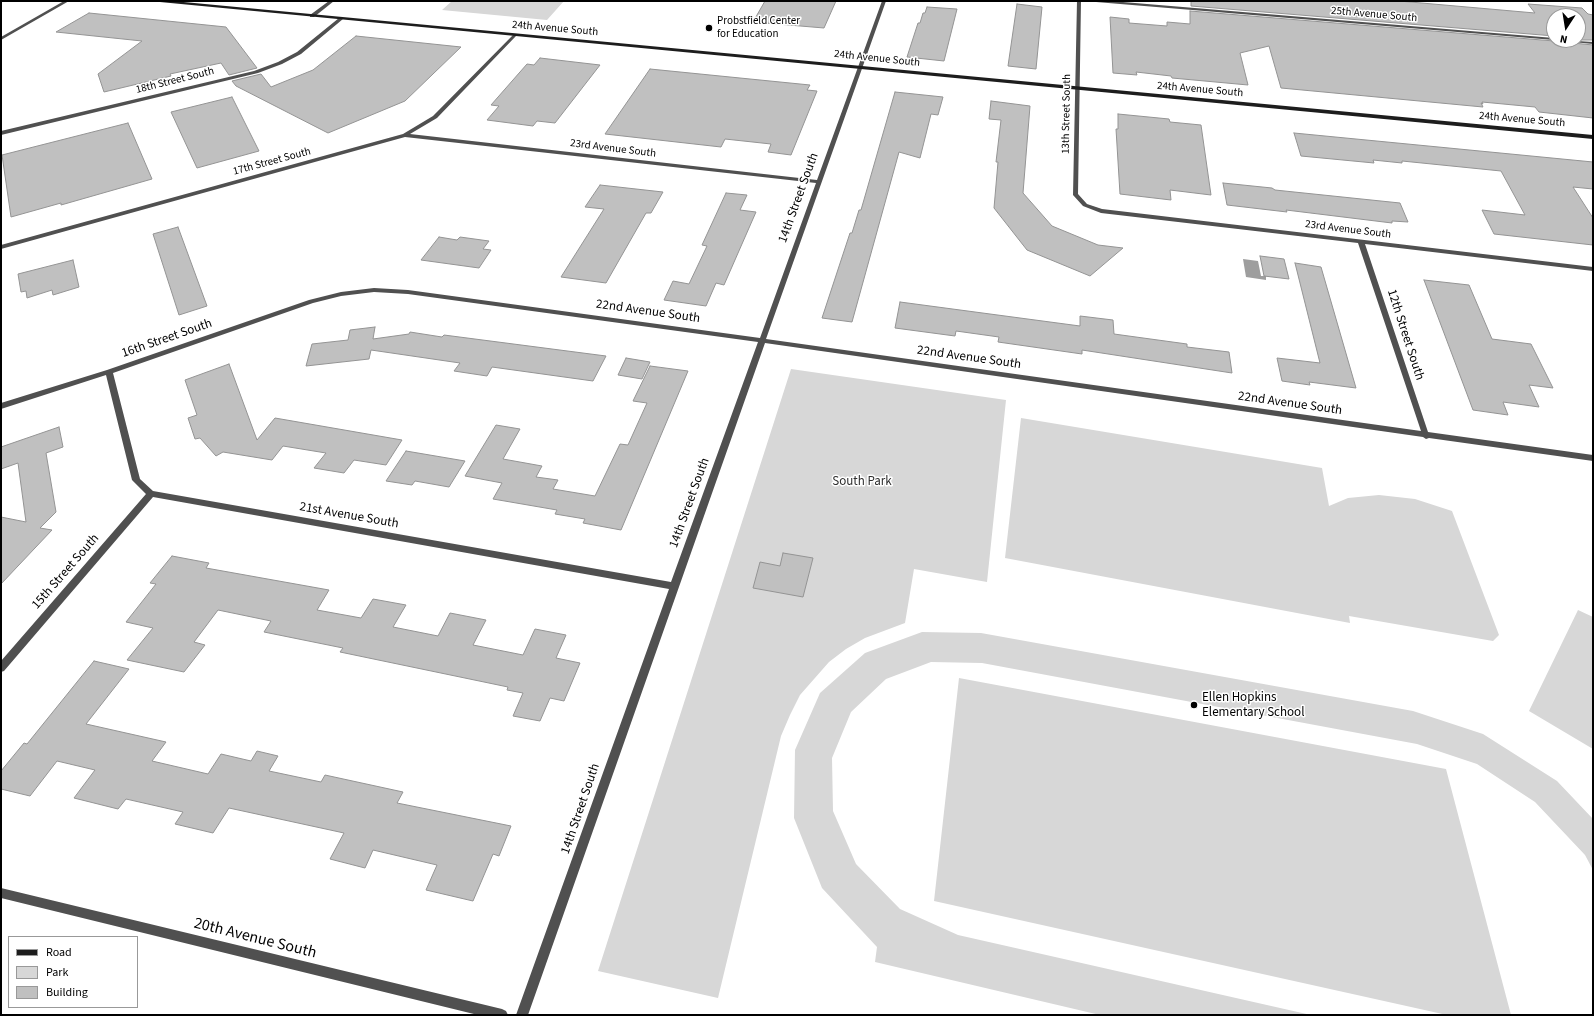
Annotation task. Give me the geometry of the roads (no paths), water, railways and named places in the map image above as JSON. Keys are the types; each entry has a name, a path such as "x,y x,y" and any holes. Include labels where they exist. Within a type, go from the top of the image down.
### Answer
{"street":[{"path":"1,39 67,1"},
{"name":"24th Avenue South","path":"160,1 1593,137"},
{"path":"312,16 332,1"},
{"name":"14th Street South","path":"522,1015 859,67 884,1"},
{"name":"13th Street South","path":"1079,1 1075,194 1085,205 1101,211"},
{"name":"25th Avenue South","path":"1096,1 1546,38"},
{"name":"18th Street South","path":"1,134 256,72 280,63 298,53 341,18"},
{"name":"17th Street South","path":"1,247 405,135 435,117 514,35"},
{"name":"23rd Avenue South","path":"405,135 819,182"},
{"name":"23rd Avenue South","path":"1101,211 1593,269"},
{"name":"12th Street South","path":"1361,242 1426,436"},
{"name":"22nd Avenue South","path":"341,294 374,290 408,292 762,340 1426,436 1593,458"},
{"name":"16th Street South","path":"1,406 109,372 311,301 341,294"},
{"path":"109,372 136,480 151,494"},
{"name":"21st Avenue South","path":"151,494 674,586"},
{"name":"15th Street South","path":"1,668 151,494"},
{"name":"20th Avenue South","path":"1,894 502,1015"}],"place":[{"name":"Probstfield Center for Education","path":"709,28"},
{"name":"Ellen Hopkins Elementary School","path":"1194,705"}],"park label":[{"name":"South Park","path":"862,482"}]}
